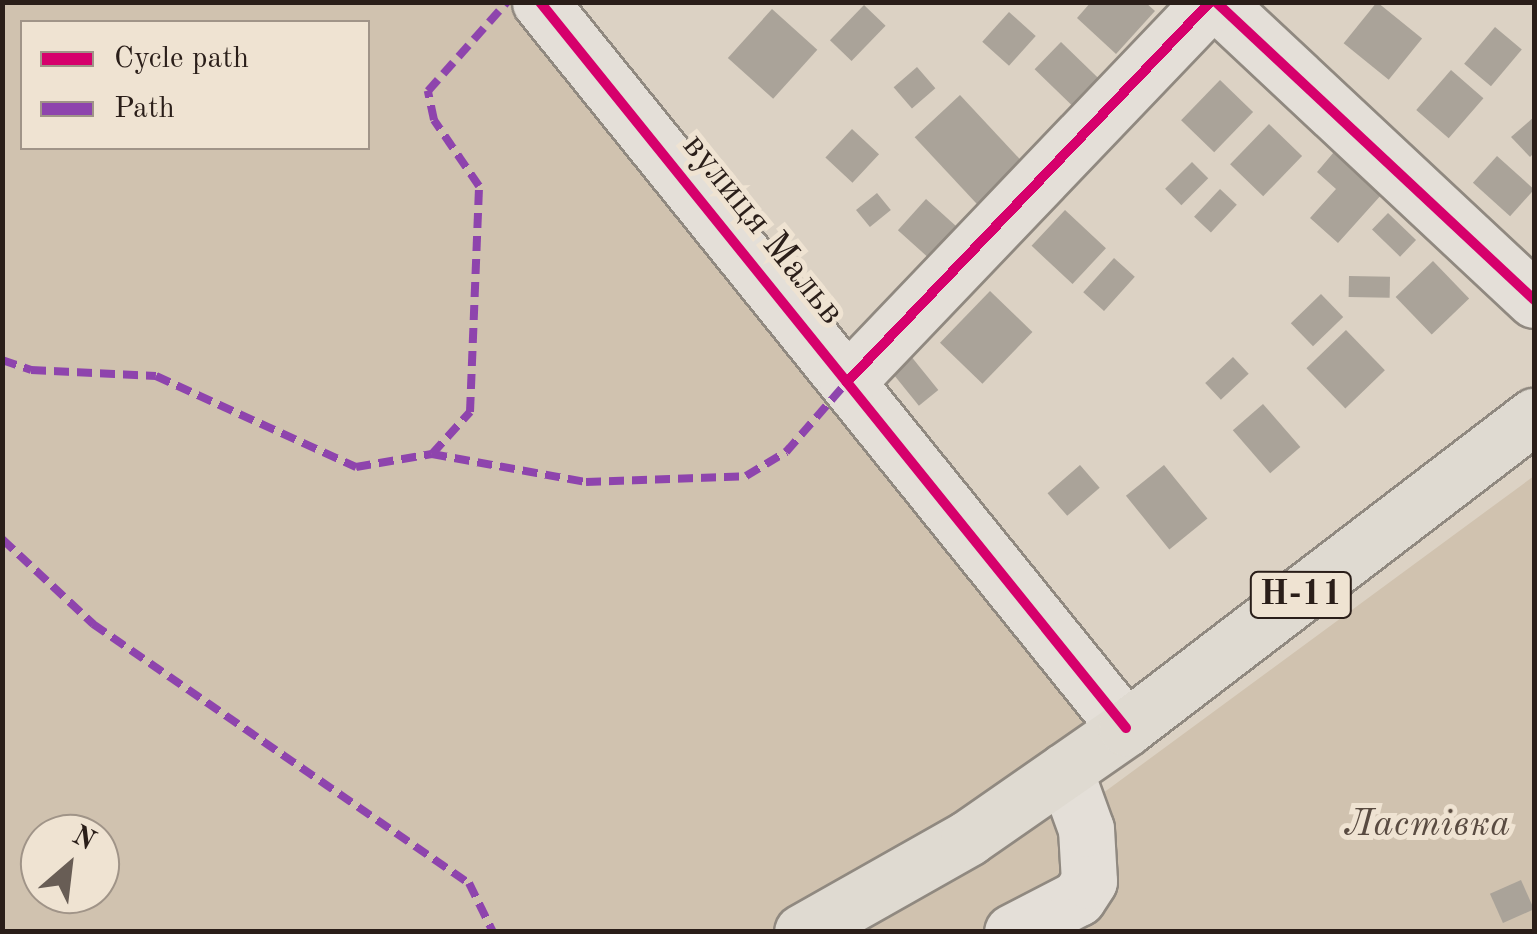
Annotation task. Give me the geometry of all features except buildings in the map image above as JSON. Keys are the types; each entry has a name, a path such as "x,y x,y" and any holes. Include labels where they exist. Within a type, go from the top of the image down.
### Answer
{"main road":[{"name":"Н-11","path":"802,932 968,838 1126,728 1534,416"}],"street":[{"name":"вулиця Мальв","path":"540,2 1126,728"},
{"path":"848,382 1213,2 1534,300"},
{"path":"1012,932 1078,898 1089,881 1086,829 1065,771"}],"green space":[{"name":"Ластівка","path":"2,3 540,3 1126,728 1080,810 1534,476 1534,931 3,931"}],"marked path":[{"path":"2,360 31,370 156,376 356,467 432,454 470,412 479,186 434,120 428,91 507,2"},
{"path":"432,454 586,482 746,476 786,452 847,382"},
{"path":"2,539 93,624 469,883 493,932"}],"cycle path":[{"path":"540,2 1126,728"},
{"path":"847,382 1210,2"},
{"path":"1216,2 1534,300"}]}
